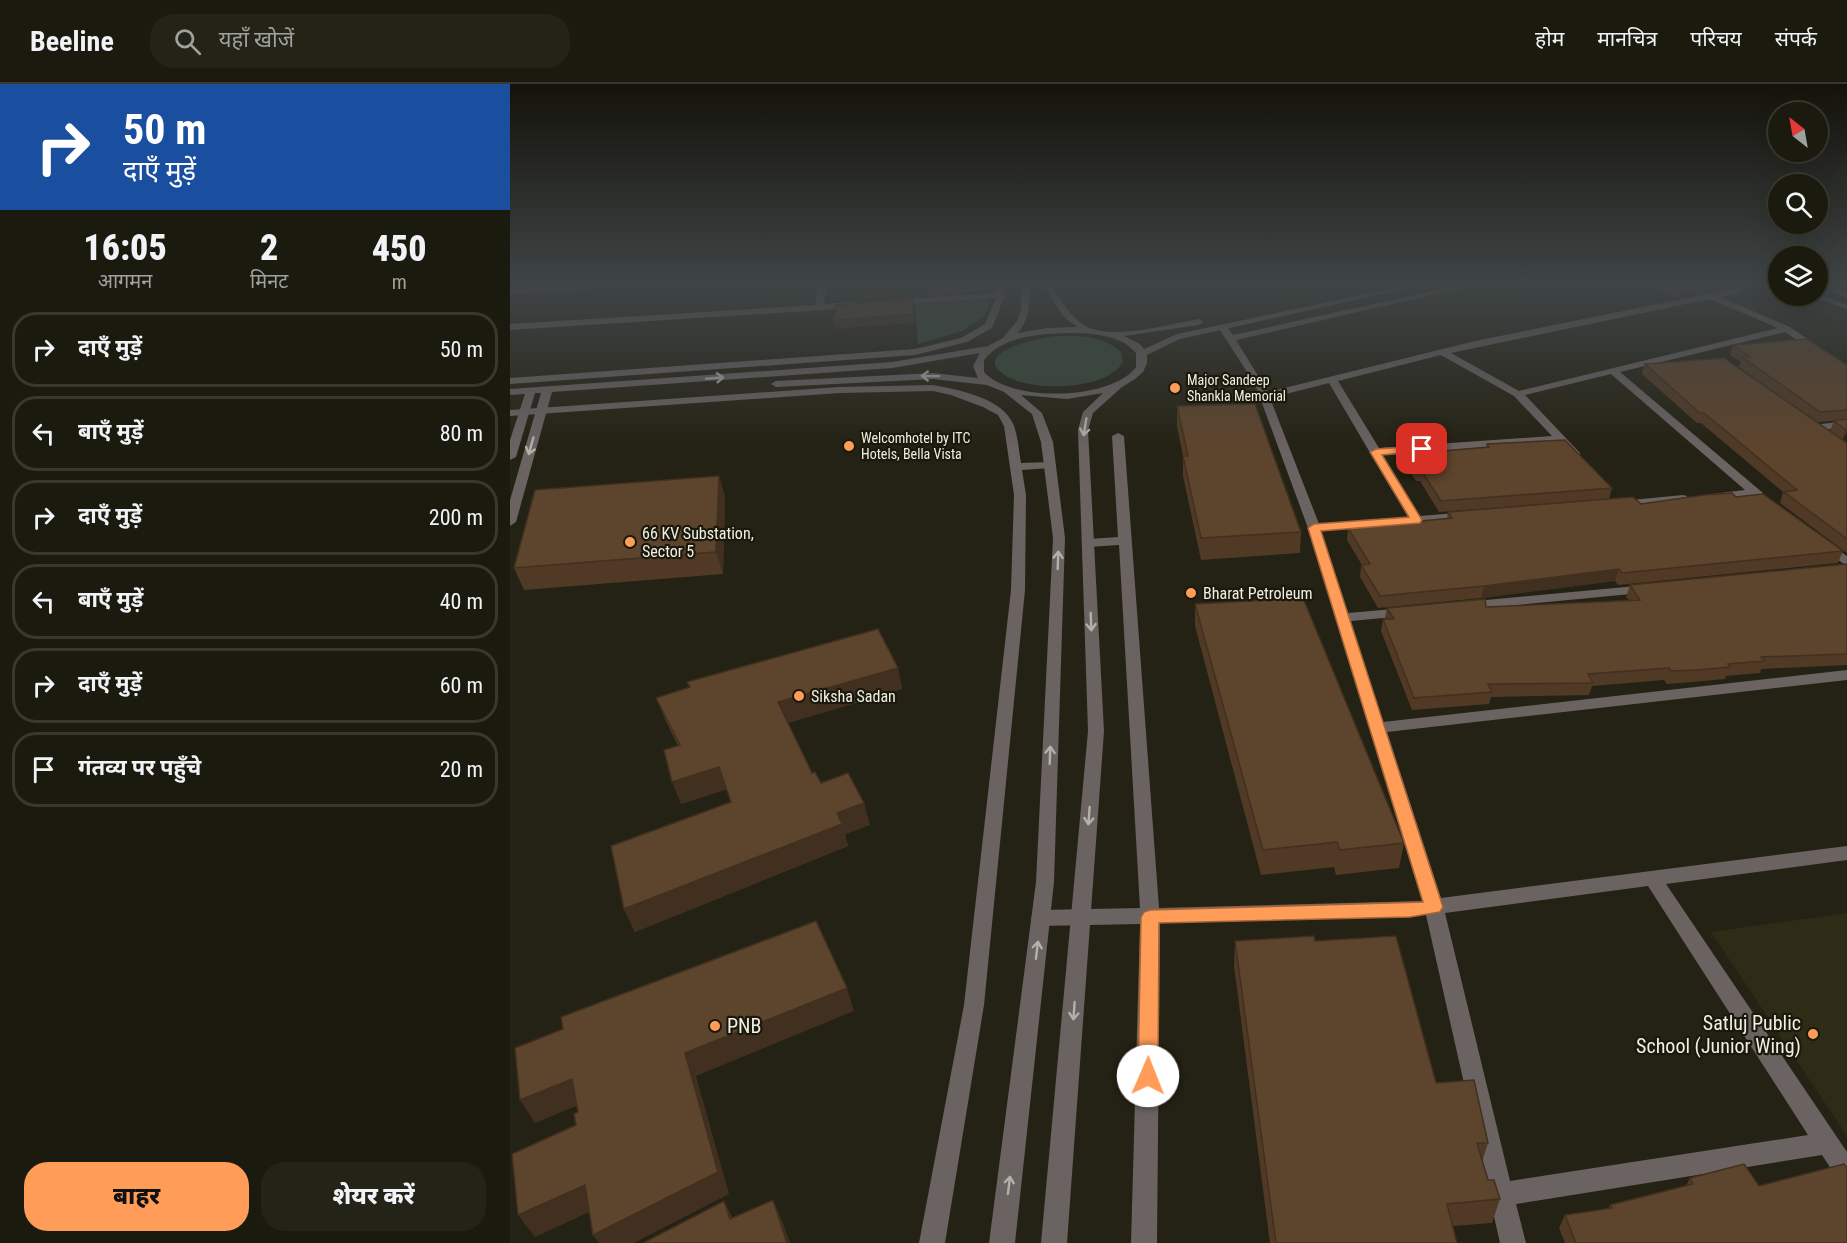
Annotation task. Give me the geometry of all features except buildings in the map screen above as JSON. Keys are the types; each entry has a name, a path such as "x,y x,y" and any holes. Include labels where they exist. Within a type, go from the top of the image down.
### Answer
{"street":[{"path":"510,381 890,360 964,340"},
{"path":"988,382 977,368 978,360 988,349 1005,340"},
{"path":"545,399 933,376 988,382 1008,390 1041,396 1074,395 1104,389 1136,374 1143,363 1142,354 1124,340"},
{"path":"1142,354 1171,340"},
{"path":"1232,340 1260,384 1314,528 1434,907 1513,1243"},
{"path":"1264,396 1499,340"},
{"path":"1518,394 1613,371 1711,353 1752,340"},
{"path":"1803,340 1847,370"},
{"path":"510,413 524,412 545,399 988,349"},
{"path":"1442,352 1518,394 1585,463"},
{"path":"1613,371 1773,507"},
{"path":"1332,379 1416,520"},
{"path":"1054,1243 1095,731 1083,430 1088,412 1120,383"},
{"path":"735,397 740,386"},
{"path":"510,393 545,399 735,397 933,388 954,392 1002,413 1010,426 1018,467 1020,495 1018,590 974,1005 933,1243"},
{"path":"1002,1243 1045,882 1059,538 1047,442 1037,413 1008,390"},
{"path":"510,401 529,395"},
{"path":"510,457 529,395"},
{"path":"510,522 545,399"},
{"path":"1830,440 1809,424 1847,424"},
{"path":"1118,436 1150,917 1144,1243"},
{"path":"1376,452 1561,439"},
{"path":"1018,467 1050,465"},
{"path":"1618,502 1755,493"},
{"path":"1314,528 1486,515"},
{"path":"1810,534 1847,562"},
{"path":"1088,543 1125,541"},
{"path":"1448,608 1659,588"},
{"path":"1342,618 1425,610"},
{"path":"1377,728 1847,675"},
{"path":"1041,918 1410,910 1847,853"},
{"path":"1653,879 1847,1173"},
{"path":"1501,1194 1827,1143"}],"shaded area":[{"name":"Satluj Public School (Junior Wing)","path":"1847,913 1847,1136 1711,932"}],"green space":[{"path":"918,340 931,340 918,344"},
{"path":"1033,340 1099,340 1121,352 1123,362 1114,372 1101,379 1068,386 1033,385 1006,376 996,367 995,360 1001,353"}],"place":[{"name":"Major Sandeep Shankla Memorial","path":"1175,388"},
{"name":"Welcomhotel by ITC Hotels, Bella Vista","path":"849,446"},
{"name":"66 KV Substation, Sector 5","path":"630,542"},
{"name":"Bharat Petroleum","path":"1191,593"},
{"name":"Siksha Sadan","path":"799,696"},
{"name":"PNB","path":"715,1026"},
{"name":"Satluj Public School (Junior Wing)","path":"1813,1034"}],"route":[{"path":"1148,1076 1150,917 1410,910 1434,907 1314,528 1416,520 1376,452 1422,449"}]}
